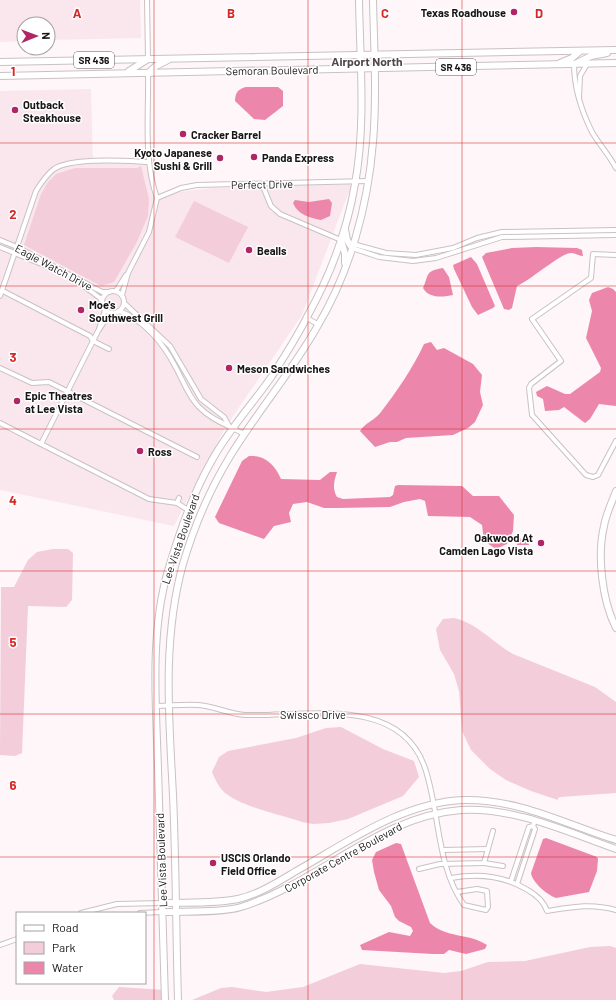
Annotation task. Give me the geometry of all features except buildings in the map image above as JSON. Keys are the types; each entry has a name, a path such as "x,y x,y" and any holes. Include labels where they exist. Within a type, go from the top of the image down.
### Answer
{"street":[{"path":"126,73 141,66 148,59 147,0"},
{"name":"Lee Vista Boulevard","path":"165,1000 156,706 157,643 161,600 166,576 188,510 211,461 231,426 272,376 307,318 326,278 345,228 356,182 361,133 359,0"},
{"name":"Lee Vista Boulevard","path":"178,1000 168,706 170,638 174,603 184,564 203,508 214,483 244,434 295,364 319,325 345,268 353,246 368,181 374,139 373,0"},
{"path":"551,65 572,58 580,51"},
{"path":"616,51 591,56 574,64 576,94 593,133 616,168"},
{"name":"Semoran Boulevard","path":"0,62 374,54 616,51"},
{"path":"122,295 116,291 128,274 149,232 157,198 152,184 149,162 148,73 156,66 171,58"},
{"name":"Semoran Boulevard","path":"0,76 616,63"},
{"path":"579,98 580,76 587,64"},
{"path":"0,296 3,291 36,191 44,177 54,169 64,164 79,162 149,162"},
{"name":"Perfect Drive","path":"157,198 181,188 197,185 368,181"},
{"path":"262,184 271,206 280,214 341,240 345,254 345,268"},
{"path":"345,228 347,240 353,246 379,257 413,261 436,258 502,237 616,235"},
{"path":"353,246 386,253 416,255 453,248 477,238 502,232 616,230"},
{"name":"Eagle Watch Drive","path":"0,240 17,247 102,292 116,291"},
{"name":"Eagle Watch Drive","path":"0,248 15,252 78,281 100,298 105,310"},
{"path":"616,255 593,254 591,278 532,319 561,361 531,384 529,388 532,415 586,475 593,477 598,475 616,441"},
{"path":"128,274 122,295 124,303 170,346 201,399 224,417 231,426 244,434"},
{"path":"3,291 90,336 93,341 109,349"},
{"name":"Eagle Watch Drive","path":"102,302 104,296 109,292"},
{"path":"119,311 124,303"},
{"path":"98,331 105,310 110,313 119,311 141,323 165,349 176,367 188,394 198,406 224,426 231,426"},
{"path":"41,444 98,331 110,313"},
{"path":"307,318 319,325"},
{"path":"0,368 22,380 32,383 48,382 197,457"},
{"path":"0,423 149,499 177,503 188,510"},
{"path":"616,491 604,525 600,560 606,594 616,628"},
{"path":"177,503 179,498"},
{"name":"Swissco Drive","path":"156,706 199,705 229,713 246,715 350,713 369,718 401,733 416,749 425,768 443,850 456,892"},
{"name":"Corporate Centre Boulevard","path":"162,903 238,899 264,890 365,832 400,815 434,804 463,800 498,802 538,811 590,832 616,840"},
{"name":"Corporate Centre Boulevard","path":"163,912 239,908 262,900 297,883 411,820 462,810 489,811 534,823 616,849"},
{"path":"517,884 535,829 534,823 538,811"},
{"path":"511,881 529,827 534,823"},
{"path":"484,863 493,831"},
{"path":"443,850 488,849"},
{"path":"419,870 440,864 484,863 503,866"},
{"path":"451,878 481,875 511,881 532,892 545,904 547,911 587,905 600,905 616,910"},
{"path":"477,889 487,891 488,907 486,910 464,904 456,892 477,889"},
{"path":"85,912 117,904 162,903"},
{"path":"146,913 163,912"},
{"path":"0,945 16,939"}],"shaded area":[{"path":"0,0 140,0 141,38 56,40 56,16 16,16 16,41 0,42"},
{"path":"91,89 93,163 147,163 152,195 212,188 352,184 302,315 225,428 174,526 0,490 0,91"}],"green space":[{"path":"141,166 149,199 148,216 137,242 114,282 101,286 24,245 41,194 48,182 56,174 75,168 137,168"},
{"path":"194,201 248,227 229,263 175,237"},
{"path":"53,549 68,549 73,553 72,600 66,607 28,606 22,753 15,756 0,755 1,587 14,587 28,560 37,552"},
{"path":"454,618 462,620 477,628 513,654 595,687 616,702 616,793 561,797 558,798 558,800 531,791 506,780 490,769 471,750 462,731 459,691 454,674 440,650 436,629 443,619"},
{"path":"341,727 383,749 414,761 419,777 403,796 348,819 329,823 313,824 249,806 239,801 223,791 218,785 212,772 219,757 228,751 296,738 326,728"},
{"path":"610,946 616,948 616,1000 192,1000 221,988 232,987 266,992 303,987 360,964 444,973 461,971 488,962 525,961 590,947"},
{"path":"119,987 165,990 165,1000 114,1000 112,996"}],"water":[{"path":"246,87 278,87 283,91 283,106 265,120 254,119 235,101 238,92"},
{"path":"329,199 332,203 330,216 321,220 308,217 301,213 293,203 295,200 309,202"},
{"path":"512,248 577,248 582,250 583,256 571,253 560,257 517,286 512,308 509,310 504,309 482,257 486,253"},
{"path":"471,257 477,264 495,306 478,315 472,307 453,265"},
{"path":"443,268 449,277 453,295 441,297 433,296 426,292 423,288 427,276 433,270"},
{"path":"608,287 616,292 616,406 599,404 590,419 585,423 564,407 559,410 545,411 543,399 537,396 536,392 547,386 565,394 570,394 600,372 601,368 586,338 592,311 589,300 592,293"},
{"path":"431,342 437,350 444,348 473,364 482,375 480,392 483,405 475,422 468,428 453,435 406,438 397,442 390,442 375,447 360,431 381,412 415,362 424,344"},
{"path":"249,456 265,459 276,469 281,479 320,480 330,472 337,472 334,481 334,491 337,497 343,499 390,497 393,495 395,486 398,485 462,486 473,496 499,496 514,515 513,531 507,544 496,549 484,541 482,525 470,517 428,516 425,501 420,499 404,502 390,507 324,508 307,502 293,504 289,513 291,522 274,526 264,539 219,523 215,517 242,461"},
{"path":"519,537 523,541 528,539 529,545 517,545 516,539"},
{"path":"546,838 597,857 597,871 589,892 556,898 544,891 537,884 531,873 543,839"},
{"path":"396,843 401,844 430,923 443,931 480,941 487,945 485,949 466,954 449,950 444,954 433,954 362,950 360,945 389,932 410,936 413,931 411,927 399,921 395,917 391,906 379,890 374,872 372,860 376,852"}],"place":[{"name":"Texas Roadhouse","path":"514,12"},
{"name":"Outback Steakhouse","path":"15,110"},
{"name":"Cracker Barrel","path":"183,134"},
{"name":"Panda Express","path":"254,157"},
{"name":"Kyoto Japanese Sushi & Grill","path":"220,158"},
{"name":"Bealls","path":"249,250"},
{"name":"Moe's Southwest Grill","path":"81,310"},
{"name":"Meson Sandwiches","path":"229,368"},
{"name":"Epic Theatres at Lee Vista","path":"17,401"},
{"name":"Ross","path":"140,451"},
{"name":"Oakwood At Camden Lago Vista","path":"541,543"},
{"name":"USCIS Orlando Field Office","path":"213,863"}],"district":[{"name":"Airport North","path":"367,61"}]}
